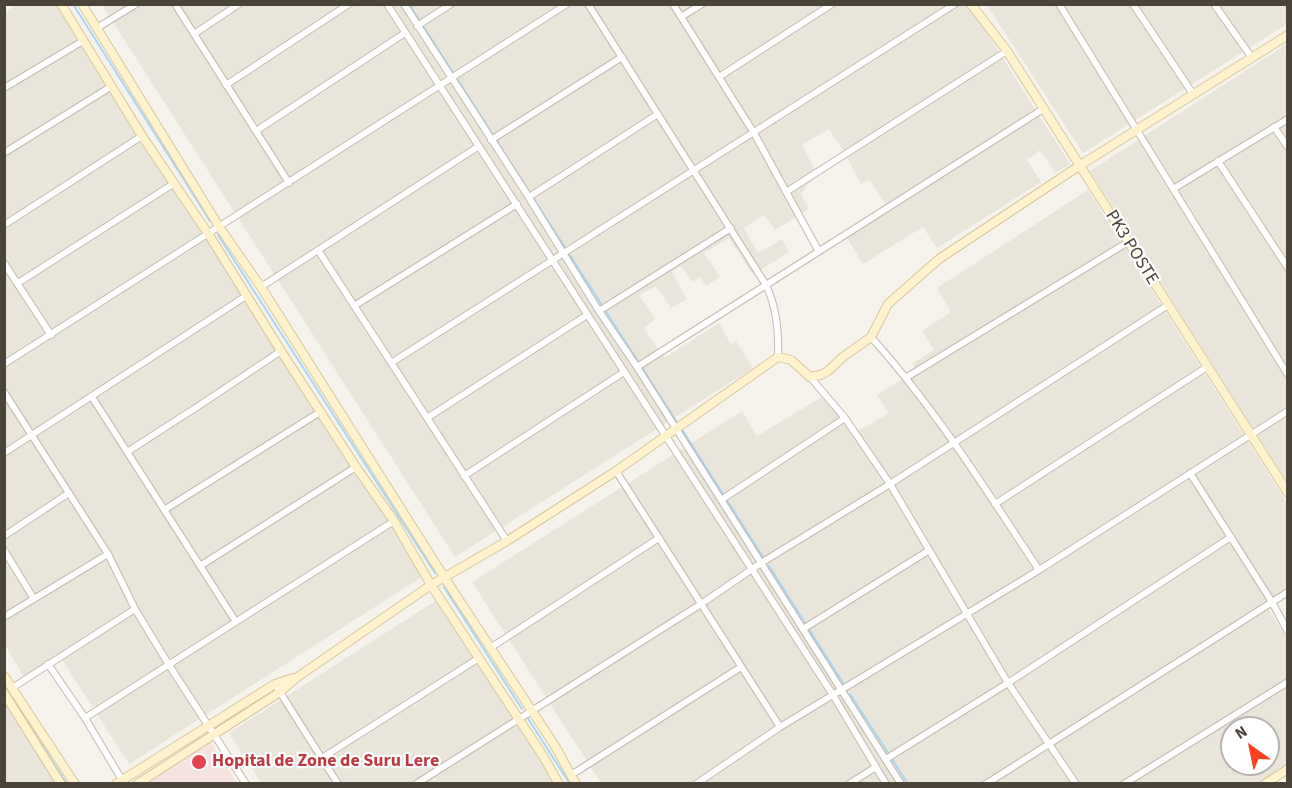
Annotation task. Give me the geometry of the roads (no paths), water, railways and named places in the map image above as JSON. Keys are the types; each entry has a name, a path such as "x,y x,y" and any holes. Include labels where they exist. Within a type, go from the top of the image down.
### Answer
{"street":[{"path":"61,4 142,136 209,235 320,412 394,521 557,783"},
{"path":"82,4 220,228 261,287 576,783"},
{"path":"97,28 136,4"},
{"path":"175,4 290,183"},
{"path":"194,34 239,4"},
{"path":"226,85 349,4"},
{"path":"387,4 833,695 886,783"},
{"path":"404,4 901,783"},
{"path":"417,26 451,4"},
{"path":"4,364 567,4"},
{"path":"588,4 766,285 773,300 777,318 778,357"},
{"path":"673,4 754,133 818,250"},
{"path":"681,17 702,4"},
{"path":"719,77 832,4"},
{"path":"391,363 695,172 955,4"},
{"name":"PK3 POSTE","path":"971,4 1006,51 1287,494"},
{"path":"1059,4 1287,375"},
{"path":"1133,4 1193,94"},
{"path":"1214,4 1251,58"},
{"path":"256,131 405,33"},
{"path":"810,377 828,371 872,336 888,304 939,260 1079,166 1287,35"},
{"path":"4,88 82,41"},
{"path":"786,192 1006,51"},
{"path":"491,140 622,57"},
{"path":"4,153 112,86"},
{"path":"637,367 1043,109"},
{"path":"529,197 658,114"},
{"path":"1173,189 1287,119"},
{"path":"1274,127 1287,147"},
{"path":"4,225 142,136"},
{"path":"261,287 479,146"},
{"path":"1218,161 1287,268"},
{"path":"18,283 173,184"},
{"path":"510,196 523,188"},
{"path":"354,306 517,204"},
{"path":"599,311 731,228"},
{"path":"907,376 1128,242"},
{"path":"318,250 507,541"},
{"path":"4,263 51,335"},
{"path":"4,453 246,296"},
{"path":"416,783 701,604 761,563 890,484 1168,305"},
{"path":"427,418 587,315"},
{"path":"872,336 907,376 955,442 1039,570"},
{"path":"127,452 281,351"},
{"path":"48,664 85,718 119,782 296,678 432,585 507,541 616,471 778,357 791,360 810,377 845,418 890,484 1008,682 1076,783"},
{"path":"995,504 1207,367"},
{"path":"464,476 624,372"},
{"path":"4,392 108,554 135,609 169,665 246,783"},
{"path":"92,397 236,622"},
{"path":"696,783 780,727 1039,570 1287,411"},
{"path":"164,510 320,412"},
{"path":"721,500 845,418"},
{"path":"200,566 356,467"},
{"path":"616,471 780,727"},
{"path":"1190,472 1272,602 1287,632"},
{"path":"4,536 69,493"},
{"path":"85,718 394,521"},
{"path":"886,759 1231,537"},
{"path":"490,648 659,538"},
{"path":"4,550 34,599"},
{"path":"803,629 928,551"},
{"path":"4,617 108,554"},
{"path":"986,783 1287,592"},
{"path":"8,690 135,609"},
{"path":"322,758 479,658"},
{"path":"571,775 741,667"},
{"path":"4,676 8,690 61,783"},
{"path":"1124,783 1287,682"},
{"path":"277,688 338,783"},
{"path":"8,690 75,783"},
{"path":"137,783 211,730"},
{"path":"849,783 876,767"},
{"path":"1265,783 1287,770"}],"waterway":[{"path":"73,4 210,221"},
{"path":"409,4 678,424"},
{"path":"218,235 435,573"},
{"path":"681,428 763,557"},
{"path":"769,566 845,686"},
{"path":"444,587 522,709"},
{"path":"4,686 67,784"},
{"path":"850,694 908,784"},
{"path":"527,717 570,784"}],"place":[{"name":"Hopital de Zone de Suru Lere","path":"199,762"}]}
